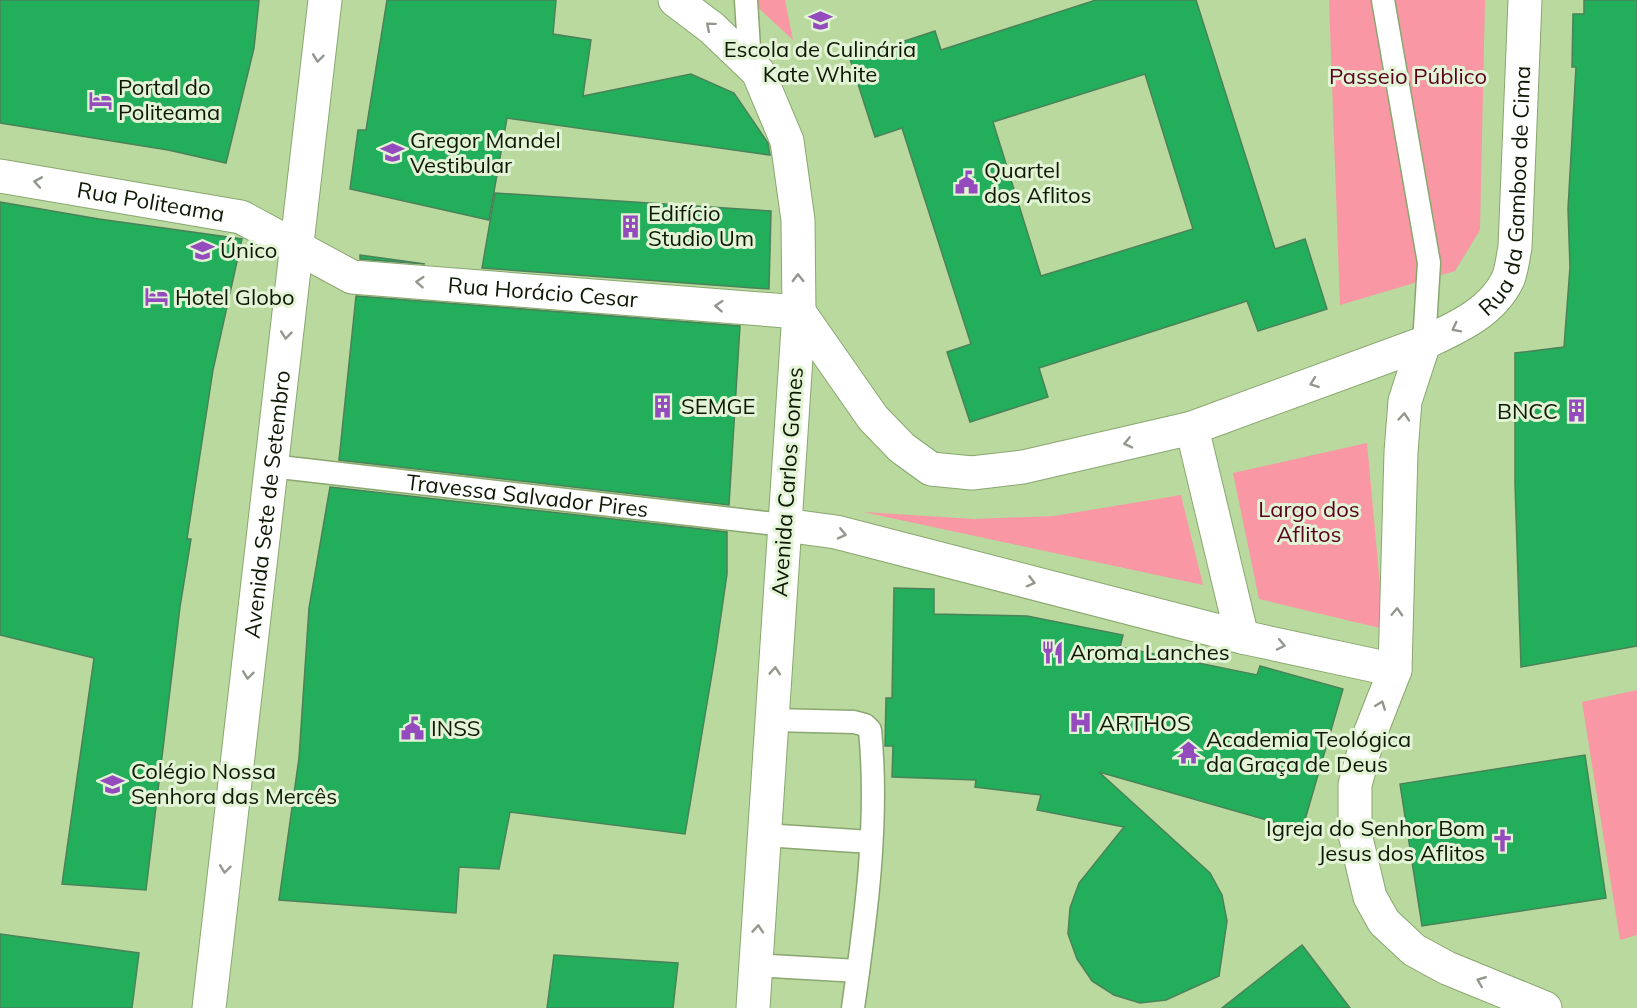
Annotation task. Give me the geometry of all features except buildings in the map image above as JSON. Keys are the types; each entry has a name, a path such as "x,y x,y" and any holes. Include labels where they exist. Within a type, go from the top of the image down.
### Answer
{"street":[{"name":"Avenida Sete de Setembro","path":"209,1008 325,0"},
{"name":"Avenida Carlos Gomes","path":"675,0 712,28 758,72 787,141 798,220 799,312 753,1008"},
{"name":"Rua da Gamboa de Cima","path":"1424,343 1462,325 1491,304 1508,278 1515,247 1526,0"},
{"name":"Rua Politeama","path":"0,176 241,217 296,246"},
{"name":"Rua Horácio Cesar","path":"296,246 352,277 799,312"},
{"path":"799,312 873,418 902,448 931,468 972,473 1023,467 1192,428 1424,343"},
{"path":"1424,343 1405,401 1401,452 1395,670 1366,744 1355,785 1355,834 1370,897 1384,922 1414,950 1447,968 1545,1008"},
{"path":"1192,428 1242,637"},
{"path":"784,525 836,532 1242,637 1395,670"}],"lane":[{"path":"746,0 750,66"},
{"path":"1383,0 1429,263 1424,343"},
{"name":"Travessa Salvador Pires","path":"272,466 784,525"},
{"path":"772,720 854,722 870,730 873,764 868,906 853,1008"},
{"path":"764,835 871,842"},
{"path":"755,965 858,971"}],"green space":[{"path":"750,0 785,0 793,40"},
{"name":"Passeio Público","path":"1329,0 1485,0 1480,230 1455,271 1340,305"},
{"name":"Largo dos Aflitos","path":"1367,443 1384,629 1259,599 1233,473"},
{"path":"1181,495 1203,585 863,512 974,519 1054,516"},
{"path":"1637,690 1637,935 1620,940 1582,702"}],"place":[{"name":"Escola de Culinária Kate White","path":"820,20"},
{"name":"Portal do Politeama","path":"100,100"},
{"name":"Gregor Mandel Vestibular","path":"392,153"},
{"name":"Quartel dos Aflitos","path":"966,183"},
{"name":"Edifício Studio Um","path":"630,226"},
{"name":"Único","path":"202,250"},
{"name":"Hotel Globo","path":"157,297"},
{"name":"SEMGE","path":"663,406"},
{"name":"BNCC","path":"1576,411"},
{"name":"Aroma Lanches","path":"1052,652"},
{"name":"ARTHOS","path":"1081,723"},
{"name":"INSS","path":"413,728"},
{"name":"Academia Teológica da Graça de Deus","path":"1188,752"},
{"name":"Colégio Nossa Senhora das Mercês","path":"113,784"},
{"name":"Igreja do Senhor Bom Jesus dos Aflitos","path":"1503,841"}]}
